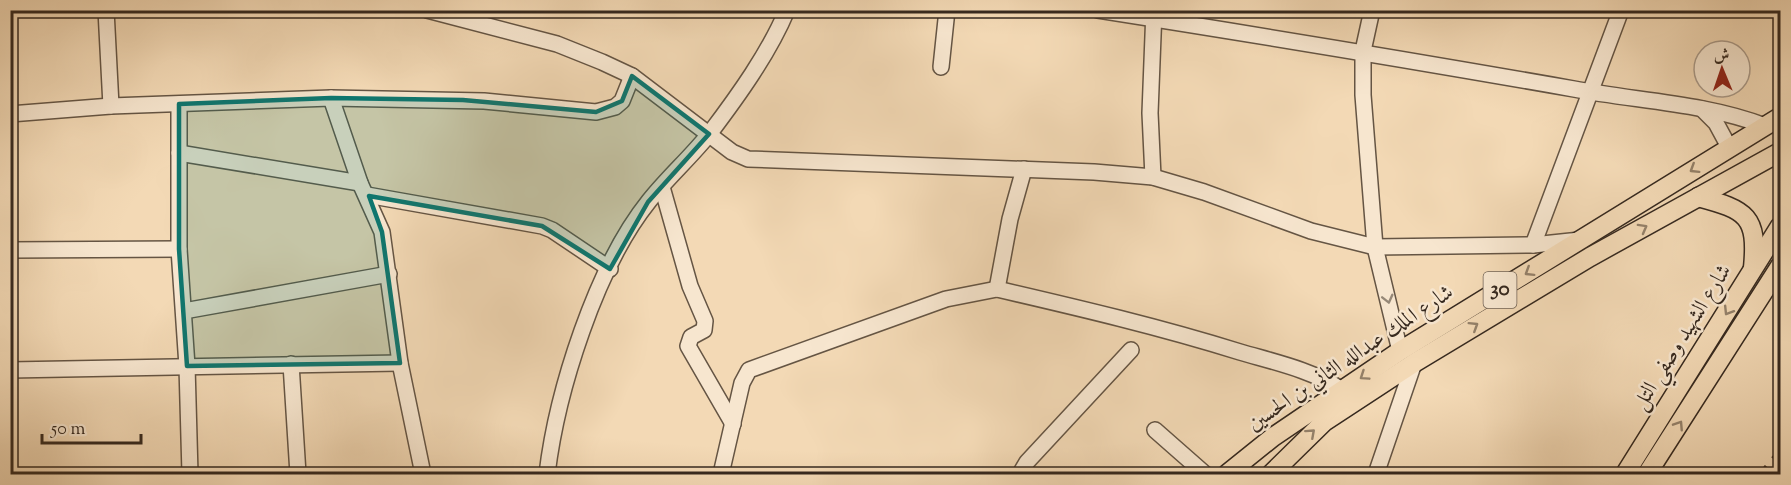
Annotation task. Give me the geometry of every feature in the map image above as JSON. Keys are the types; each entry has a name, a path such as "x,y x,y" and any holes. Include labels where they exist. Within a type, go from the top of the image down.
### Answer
{"main road":[{"name":"شارع الملك عبدالله الثاني بن الحسين","path":"1270,474 1324,422 1407,357 1581,240 1774,120"},
{"name":"شارع الملك عبدالله الثاني بن الحسين","path":"1227,474 1273,437 1342,390 1407,357 1780,152"},
{"path":"1698,197 1731,206 1752,223 1755,241 1752,274"},
{"name":"شارع الشهيد وصفي التل","path":"1625,474 1780,226"},
{"name":"شارع الشهيد وصفي التل","path":"1647,474 1780,266"}],"street":[{"path":"106,10 111,106"},
{"path":"427,10 557,44 632,76 732,152 755,160 1024,169 1153,177 1204,192 1311,231 1375,247 1533,245 1581,240"},
{"path":"547,474 560,400 579,339 626,235 662,187 709,134 766,50 788,10"},
{"path":"941,67 947,10"},
{"path":"1098,10 1154,15 1591,93 1774,120"},
{"path":"1372,10 1363,51 1363,95 1375,247 1407,357 1376,474"},
{"path":"1533,245 1621,10"},
{"path":"1153,177 1150,113 1154,15"},
{"path":"10,114 111,106 331,98 484,101 596,112 615,106 622,100 632,76"},
{"path":"331,98 363,189 382,232 400,363 423,474"},
{"path":"179,104 179,249 187,366 190,474"},
{"path":"1702,109 1716,123 1729,147"},
{"path":"179,153 542,226 552,230 610,268"},
{"path":"997,290 1010,219 1024,169"},
{"path":"662,187 690,286 705,321 704,330 691,337 688,346 733,424"},
{"path":"10,250 179,249"},
{"path":"184,311 389,274"},
{"path":"721,474 742,383 749,370 946,299 997,290 1154,326 1282,364 1317,376 1342,390"},
{"path":"1020,474 1027,462 1131,350"},
{"path":"10,370 400,363"},
{"path":"291,364 298,474"},
{"path":"1155,430 1205,474"}],"highlighted area":[{"path":"632,76 709,134 648,202 610,269 542,226 369,196 382,232 400,363 187,366 179,249 179,104 331,98 463,100 596,112 622,101"}],"railway":[{"path":"1760,474 1780,450"}]}
